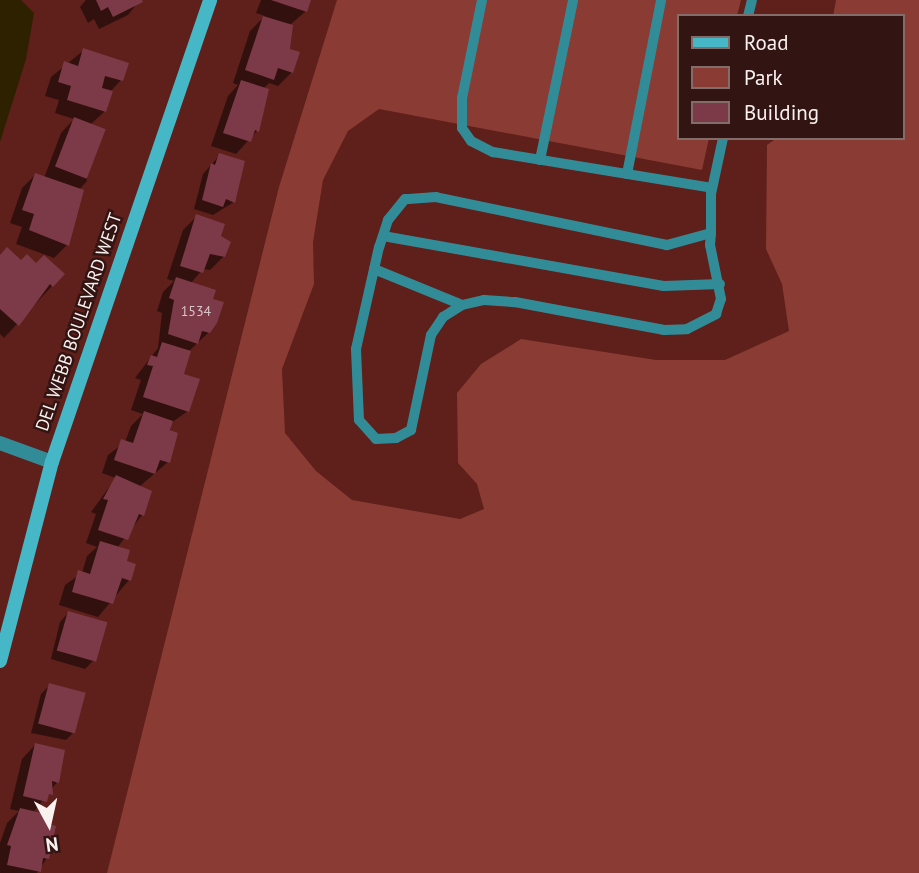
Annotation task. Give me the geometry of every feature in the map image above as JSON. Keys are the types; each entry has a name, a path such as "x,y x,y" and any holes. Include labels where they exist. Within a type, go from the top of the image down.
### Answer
{"street":[{"name":"DEL WEBB BOULEVARD WEST","path":"0,661 52,462 210,0"},
{"path":"0,443 52,462"}],"lane":[{"path":"482,0 462,98 462,128 481,149 712,188"},
{"path":"540,160 573,0"},
{"path":"627,174 661,0"},
{"path":"710,233 667,245 417,197 395,207 383,236 356,349 355,404 359,420 376,439 396,439 411,430 431,335 443,317 462,305 484,300 515,302 664,330 687,329 716,314 720,284 710,233 712,188 723,140"},
{"path":"383,236 664,286 720,284"},
{"path":"374,269 462,305"}],"green space":[{"path":"337,0 741,0 738,14 678,14 678,140 709,140 702,170 379,109 348,131 323,180 313,242 314,284 282,369 285,433 316,471 352,500 460,519 484,509 477,484 458,463 457,393 481,364 521,339 656,360 725,360 789,331 782,284 766,249 767,145 774,140 905,140 905,14 833,14 836,0 919,0 919,873 107,873 279,187"}],"shaded area":[{"path":"0,0 21,0 34,13 26,59 0,142"}],"building":[{"path":"96,0 143,2 113,17 108,7 101,11"},
{"path":"271,0 311,0 307,12"},
{"path":"263,16 293,25 290,49 300,52 293,73 278,68 274,80 245,70"},
{"path":"83,48 129,63 123,81 105,76 102,88 113,91 106,112 67,100 71,86 58,82 64,61 78,66"},
{"path":"241,80 269,89 259,132 255,130 251,142 223,133"},
{"path":"74,117 106,129 87,179 55,166"},
{"path":"219,153 245,161 235,203 226,199 223,207 202,200 211,163 215,165"},
{"path":"35,173 84,190 69,246 29,230 34,214 22,210"},
{"path":"196,214 225,224 221,236 231,242 225,257 210,254 203,273 180,266"},
{"path":"7,247 21,260 27,254 36,263 44,255 65,274 53,287 50,284 19,326 0,309 0,255"},
{"path":"176,277 216,290 213,299 224,302 217,323 210,333 202,331 198,344 168,334 174,300 169,298"},
{"path":"162,342 191,351 184,374 200,379 189,412 143,397 153,366 147,365 151,355 157,357"},
{"path":"144,411 173,421 170,430 178,433 170,463 160,460 155,474 114,460 121,439 133,443"},
{"path":"116,475 152,491 144,516 139,514 128,540 98,530 108,500 103,499"},
{"path":"100,541 130,550 127,561 136,564 131,581 122,578 113,604 72,592 78,570 90,574"},
{"path":"68,611 107,622 96,662 57,650"},
{"path":"49,683 86,693 75,733 38,724"},
{"path":"35,743 65,750 59,783 52,781 53,795 49,794 47,802 23,796"},
{"path":"20,808 50,815 48,824 56,826 49,859 43,858 41,872 7,865 11,846 7,845"}]}
